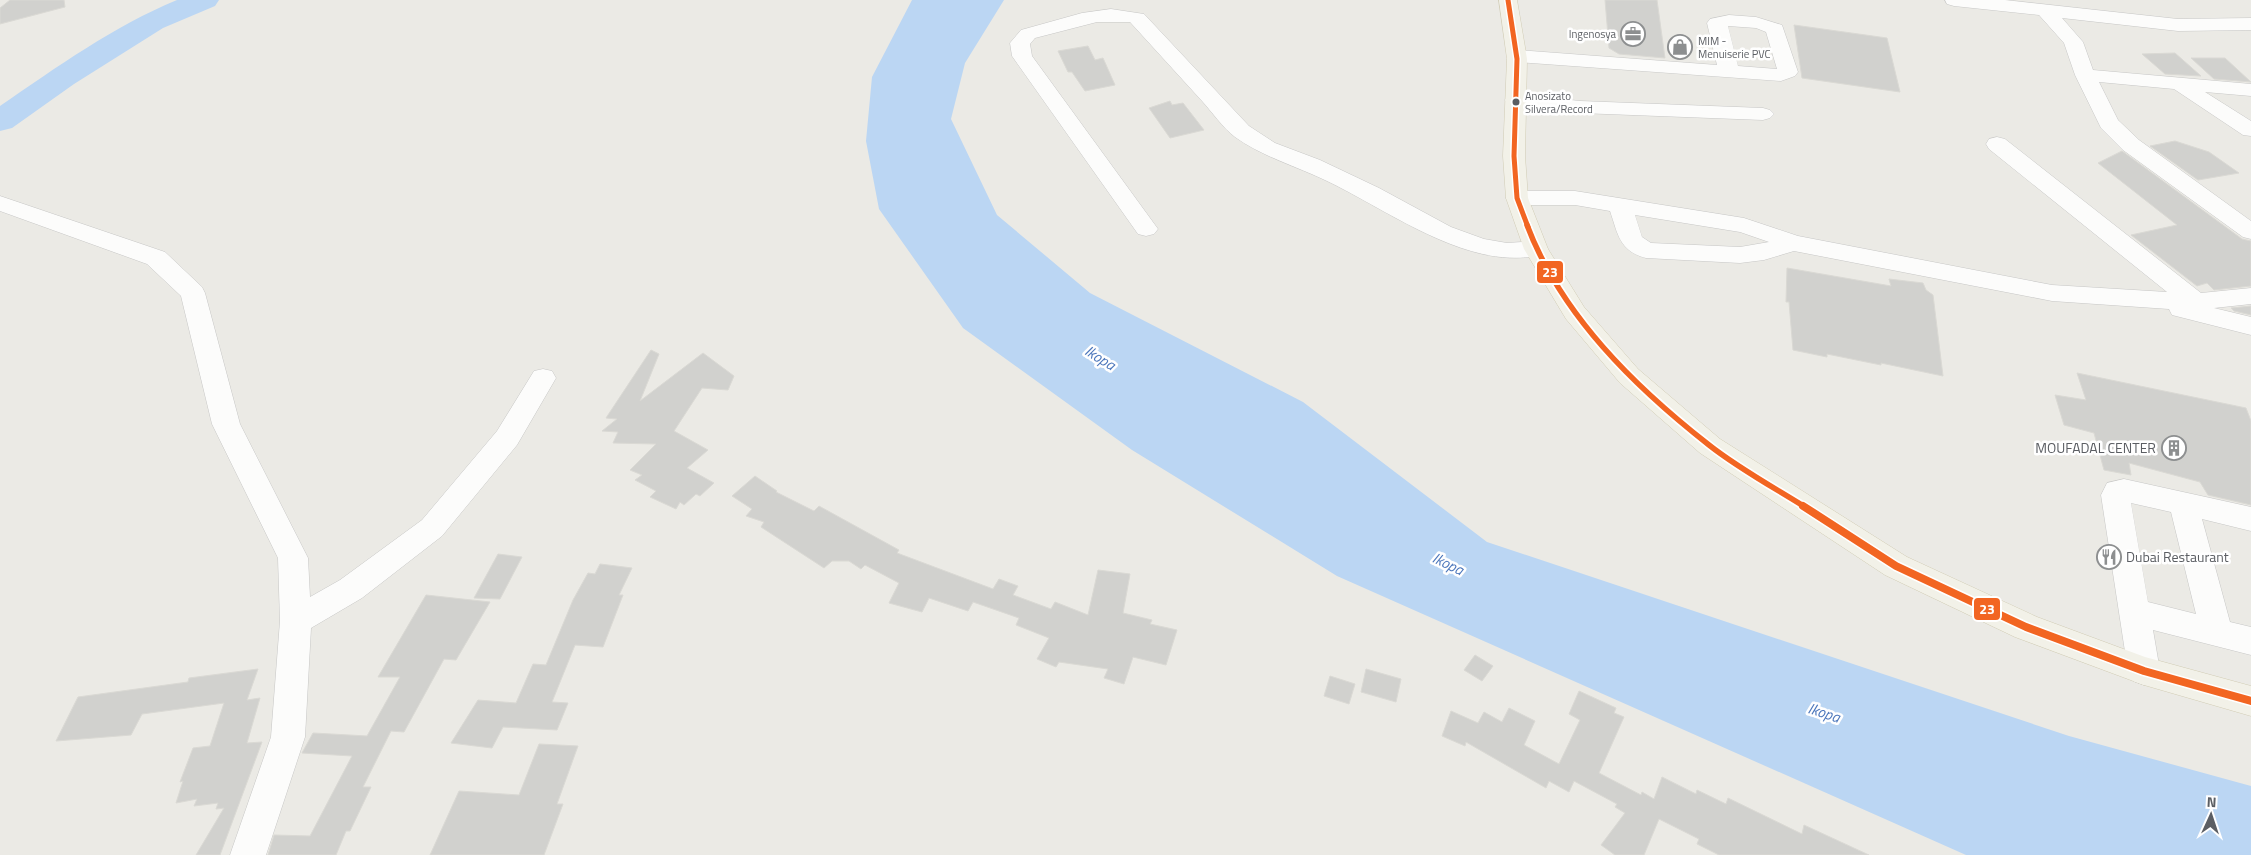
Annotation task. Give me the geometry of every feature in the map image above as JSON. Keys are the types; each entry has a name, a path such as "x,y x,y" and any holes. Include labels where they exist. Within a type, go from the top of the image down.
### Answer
{"main road":[{"path":"1508,0 1517,56 1514,156 1517,198 1536,249 1575,313 1629,376 1710,446 1896,566 2026,627 2144,671 2251,701"}],"street":[{"path":"1954,0 2046,12 2178,25 2251,24"},
{"path":"2046,12 2073,42 2085,75 2109,123 2131,145 2251,232"},
{"path":"1146,229 1022,56 1020,43 1028,34 1108,14 1123,13 1137,18 1241,131 1267,148 1312,165 1372,193 1443,232 1479,246 1507,251 1536,249"},
{"path":"1517,56 1729,71"},
{"path":"2085,75 2251,90"},
{"path":"2177,84 2251,130"},
{"path":"1515,100 1580,107 1763,114"},
{"path":"1997,144 2196,302"},
{"path":"1517,198 1575,198 1744,225 1793,243 2052,293 2196,302 2251,296"},
{"path":"0,203 156,258 193,293 226,424 293,558 296,621 288,737 248,855"},
{"path":"1620,205 1632,241 1646,250 1740,255 1764,252 1793,243"},
{"path":"2140,298 2230,323 2251,326"},
{"path":"296,621 351,589 432,528 507,438 543,378"},
{"path":"2144,671 2115,495 2117,491 2124,490 2251,519"},
{"path":"2183,504 2216,633"},
{"path":"2134,612 2251,642"}],"water":[{"name":"Ikopa","path":"912,0 1004,0 965,63 951,119 997,215 1090,293 1303,402 1487,542 2069,736 2251,786 2251,855 1966,855 1337,576 1132,450 963,328 879,209 866,141 872,77"}],"building":[{"path":"10,0 64,0 65,7 0,24 0,8"},
{"path":"1605,0 1657,0 1665,58 1619,54 1609,48"},
{"path":"1794,25 1887,38 1900,92 1802,78"},
{"path":"1088,46 1095,60 1103,58 1115,85 1085,91 1072,72 1068,72 1058,51"},
{"path":"2175,53 2201,76 2165,74 2142,54"},
{"path":"2191,58 2225,58 2251,82 2214,79"},
{"path":"1170,101 1172,105 1183,103 1204,130 1170,138 1149,108"},
{"path":"2175,141 2209,152 2239,173 2198,180 2150,146"},
{"path":"2122,151 2242,239 2251,241 2251,286 2214,290 2207,283 2197,286 2131,235 2177,225 2098,163"},
{"path":"1787,268 1891,286 1889,279 1923,283 1926,290 1933,295 1943,376 1881,363 1881,365 1827,354 1827,357 1793,350 1789,302 1786,302"},
{"path":"2251,306 2251,315 2234,311 2231,308"},
{"path":"651,350 659,354 640,401 703,353 734,376 728,390 702,388 674,431 708,450 687,468 714,483 700,496 696,494 684,505 680,502 676,509 650,497 656,491 635,480 642,475 630,470 656,444 613,443 618,432 602,431 617,419 606,418"},
{"name":"MOUFADAL CENTER","path":"2077,373 2246,408 2251,421 2251,505 2208,495 2200,482 2129,463 2131,475 2104,470 2094,433 2064,425 2055,395 2086,400"},
{"path":"755,476 776,492 814,511 819,506 899,550 897,553 993,589 999,579 1018,586 1013,595 1051,609 1055,602 1088,615 1098,570 1130,574 1123,613 1152,620 1150,624 1177,630 1166,665 1133,657 1124,684 1104,678 1108,669 1059,662 1056,667 1037,659 1049,638 1016,625 1019,618 973,602 968,611 929,598 922,612 889,603 899,583 865,565 861,569 849,561 832,561 824,568 761,527 764,522 746,516 752,509 732,496"},
{"path":"498,554 522,557 500,599 474,598"},
{"path":"600,564 632,568 619,595 623,595 603,647 575,645 552,702 568,703 557,730 503,727 492,748 451,743 478,700 516,703 533,664 546,665 573,600 588,573 595,574"},
{"path":"426,595 490,602 456,660 444,659 404,732 391,731 363,787 371,787 350,831 346,831 336,855 268,855 274,835 310,836 352,756 302,753 313,733 367,736 400,677 378,677"},
{"path":"1475,655 1493,666 1482,681 1464,670"},
{"path":"258,669 247,700 260,698 247,743 262,742 220,855 196,855 224,808 216,809 218,803 194,806 197,799 176,803 183,781 180,782 193,748 210,746 224,703 142,714 131,735 56,741 78,697 188,682 189,678"},
{"path":"1366,669 1401,679 1396,702 1361,692"},
{"path":"1330,676 1355,684 1349,704 1324,696"},
{"path":"1579,691 1616,708 1614,713 1624,717 1599,773 1641,795 1642,792 1654,799 1662,777 1696,794 1697,790 1726,804 1728,798 1802,834 1804,825 1869,855 1719,855 1697,844 1699,839 1659,819 1644,855 1615,855 1601,845 1625,813 1615,807 1617,804 1574,781 1569,792 1549,781 1546,788 1466,742 1465,746 1442,736 1451,711 1478,723 1484,712 1502,722 1509,708 1535,721 1524,745 1559,764 1580,720 1569,714"},
{"path":"539,744 578,746 557,804 563,804 544,855 430,855 459,791 519,795"}],"waterway":[{"path":"0,121 63,77 152,21 204,0"}],"transit line":[{"name":"23","path":"1508,0 1517,59 1514,156 1517,198 1536,249 1575,313 1629,376 1710,446 1896,566 2026,627 2144,671 2251,701"}],"place":[{"name":"Ingenosya","path":"1633,34"},
{"name":"MIM - Menuiserie PVC","path":"1680,47"},
{"name":"Anosizato Silvera/Record","path":"1516,102"},
{"name":"MOUFADAL CENTER","path":"2174,448"},
{"name":"Dubai Restaurant","path":"2109,557"}]}
